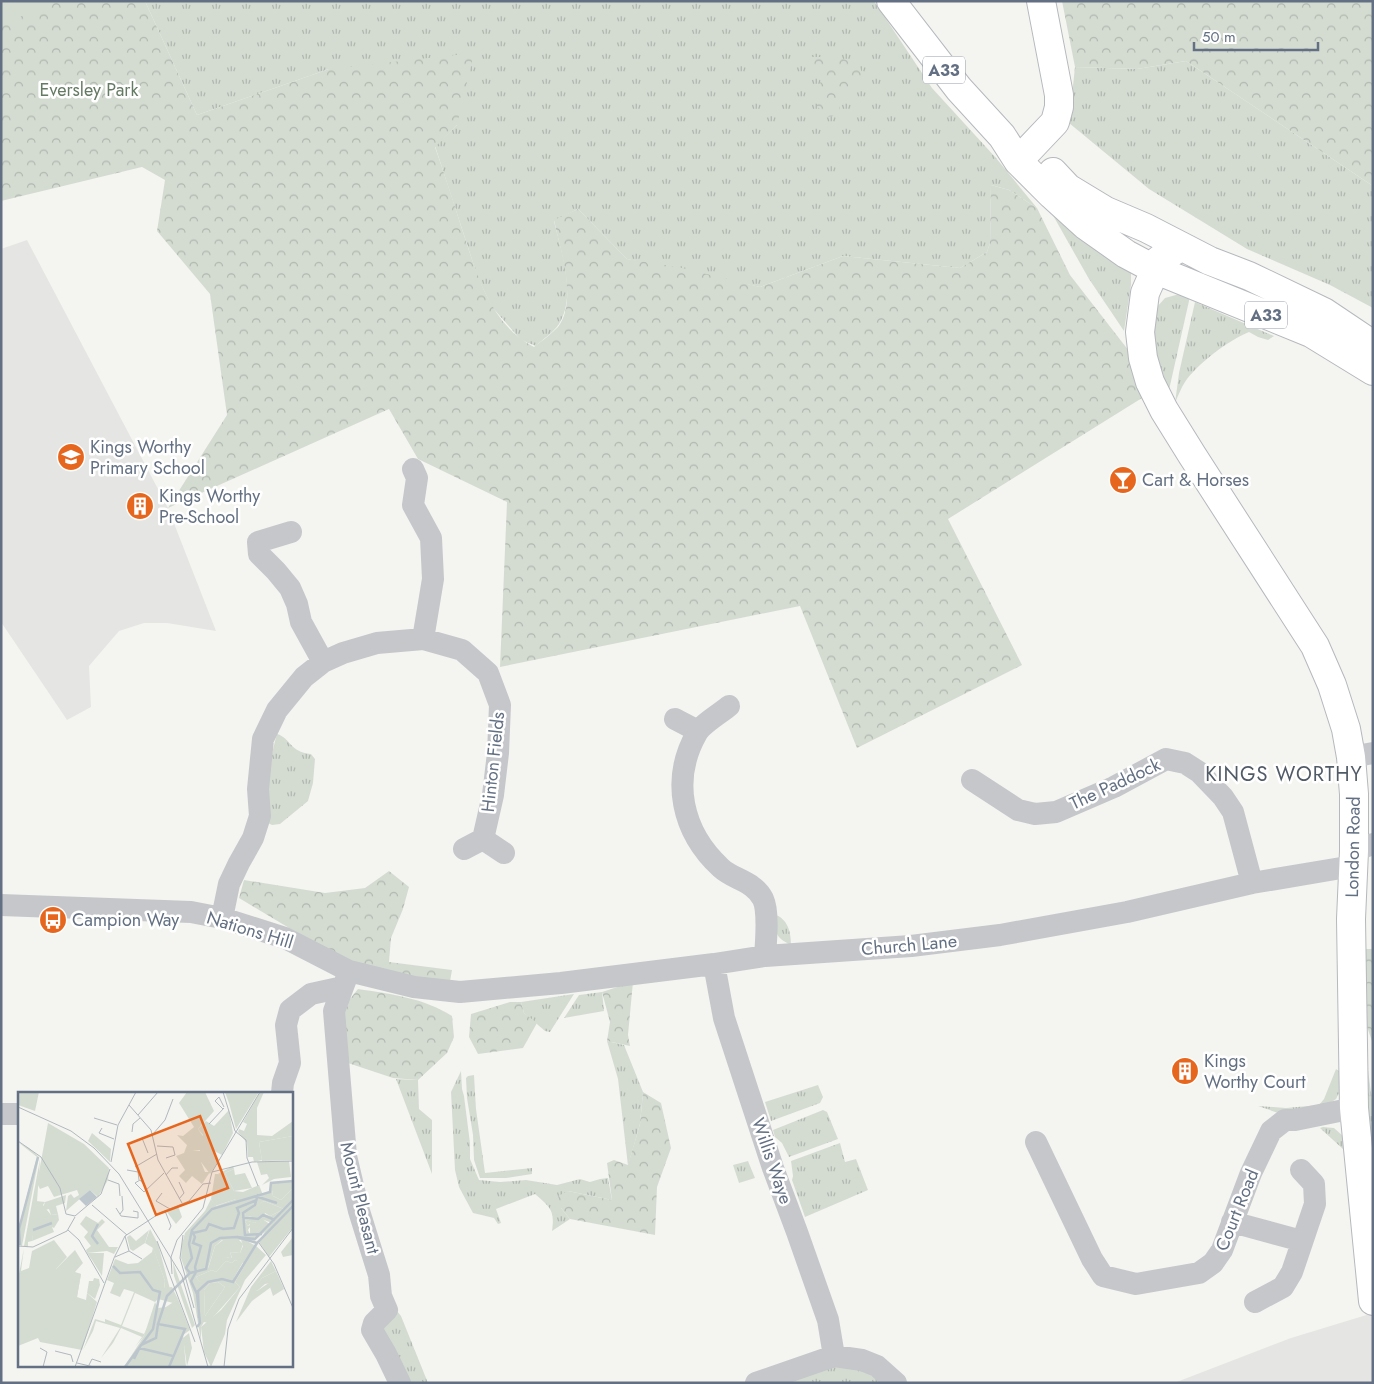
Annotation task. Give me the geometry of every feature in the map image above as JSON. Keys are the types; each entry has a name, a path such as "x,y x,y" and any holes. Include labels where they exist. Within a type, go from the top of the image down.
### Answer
{"main road":[{"name":"A33","path":"891,1 959,89 1002,136 1023,155 1068,188 1106,211 1146,228 1210,261 1248,276 1324,312 1373,345"},
{"path":"1023,155 1054,122 1059,107 1059,96 1041,1"},
{"name":"A33","path":"1023,155 1052,195 1085,225 1126,254 1154,270 1310,334 1373,371"},
{"path":"1106,211 1141,246 1154,270"},
{"name":"London Road","path":"1181,247 1160,259 1145,293 1140,332 1143,358 1150,382 1160,404 1315,646 1332,685 1346,730 1362,755 1354,787 1360,854 1351,919 1354,1108 1368,1196 1373,1301"}],"street":[{"path":"413,469 417,478 413,505 431,538 433,579 423,639"},
{"path":"291,532 258,542 259,554 276,570 290,588 297,604 301,622 323,662"},
{"name":"Hinton Fields","path":"222,918 230,884 253,838 260,816 258,789 263,740 281,705 304,677 323,662 343,653 377,643 423,639 462,650 488,673 500,705 498,753 492,795 474,844 504,854"},
{"path":"729,706 698,731 685,761 682,792 684,808 691,829 700,845 712,859 722,870 750,884 763,900 766,917 765,956"},
{"path":"675,719 698,731"},
{"name":"The Paddock","path":"972,780 1018,810 1035,814 1056,812 1114,786 1166,759 1185,763 1223,797 1233,812 1252,883"},
{"name":"Church Lane","path":"460,992 562,983 765,956 911,946 1000,935 1127,912 1252,883 1360,854"},
{"name":"Nations Hill","path":"1,905 180,911 222,918 285,938 346,979 460,992"},
{"name":"Willis Waye","path":"714,964 727,1026 773,1168 798,1232 828,1320 834,1356"},
{"path":"282,1092 290,1063 286,1025 290,1010 311,994 346,979"},
{"name":"Mount Pleasant","path":"346,979 334,1011 346,1156 359,1211 379,1275 381,1296 387,1310 374,1323 372,1330 400,1383"},
{"name":"Court Road","path":"1036,1142 1092,1260 1103,1276 1136,1284 1199,1273 1213,1263 1222,1250 1271,1131 1285,1120 1295,1120 1354,1108"},
{"path":"1,1114 18,1114"},
{"path":"1255,1302 1283,1287 1292,1272 1315,1204 1314,1184 1301,1170"},
{"path":"1232,1222 1302,1241"},
{"path":"756,1383 834,1356 862,1360 877,1366 896,1383"}],"shaded area":[{"name":"Kings Worthy Primary School","path":"27,240 168,508 216,631 167,623 144,623 119,631 89,666 91,707 67,720 1,622 1,249"},
{"path":"1373,1313 1373,1383 1174,1383 1291,1338"}],"green space":[{"name":"Eversley Park","path":"1,1 145,1 197,115 329,69 474,53 457,125 435,147 472,261 486,295 506,325 534,347 558,327 564,316 567,303 566,275 554,220 578,209 627,259 678,267 760,287 843,256 960,268 987,252 990,243 991,185 1009,190 1037,208 1070,275 1129,351 1142,398 948,519 1022,665 857,748 800,606 500,667 507,502 418,459 389,409 168,508 227,415 210,294 157,231 165,180 142,167 1,201"},
{"path":"1,1 50,1 1,27"},
{"path":"145,1 874,1 932,88 996,158 1037,208 1009,190 991,185 990,243 987,252 960,268 843,256 760,287 627,259 578,209 554,221 566,273 567,300 559,324 536,346 521,340 492,307 478,278 435,146 457,125 329,69 197,115"},
{"path":"1062,1 1373,1 1373,186 1186,61 1137,69 1075,67"},
{"path":"802,57 836,57 858,63 866,82 840,105 840,115 827,117 817,106 821,78 815,69"},
{"path":"1186,61 1373,186 1373,308 1330,285 1247,249 1149,189 1069,123 1075,67 1137,69"},
{"path":"1046,203 1131,271 1131,285 1124,331 1089,279"},
{"path":"1183,293 1189,297 1189,301 1167,399 1152,349 1155,318 1157,307 1165,298"},
{"path":"1195,302 1274,336 1268,340 1249,332 1223,347 1205,360 1190,375 1175,403 1179,373"},
{"path":"277,734 282,736 298,751 311,754 315,759 313,783 308,801 280,824 272,825 268,823 268,789 270,767"},
{"path":"389,871 409,887 403,909 391,938 389,962 452,970 449,987 346,962 239,898 244,880 325,893 365,888"},
{"path":"774,914 783,919 788,926 791,945 781,939 777,933"},
{"path":"1364,949 1373,949 1373,1044 1365,1021"},
{"path":"633,982 628,1035 630,1046 607,1041 610,1022 602,992"},
{"path":"358,989 419,1001 452,1016 454,1037 447,1053 418,1080 393,1078 348,1063 341,1010"},
{"path":"602,992 604,1011 564,1018 579,995"},
{"path":"574,994 550,1032 545,1031 524,1013 521,1002"},
{"path":"510,1002 521,1002 524,1013 537,1023 523,1048 478,1054 469,1037 471,1014"},
{"path":"607,1041 624,1045 643,1092 640,1124 628,1166 618,1079"},
{"path":"1366,1056 1373,1107 1373,1174 1367,1166"},
{"path":"1336,1069 1340,1072 1341,1089 1336,1099 1326,1106 1281,1114 1258,1106 1286,1108 1319,1105 1324,1099"},
{"path":"461,1071 470,1143 470,1159 479,1180 500,1182 526,1180 557,1185 580,1179 590,1182 608,1178 612,1200 568,1191 561,1208 570,1219 552,1231 552,1213 535,1194 496,1209 501,1223 498,1224 494,1218 473,1213 459,1187 455,1170 451,1092"},
{"path":"474,1075 476,1109 485,1173 532,1168 532,1174 506,1178 480,1178 474,1160 473,1135 467,1098 466,1078"},
{"path":"396,1079 418,1080 419,1109 432,1120 432,1174"},
{"path":"818,1085 823,1097 820,1103 771,1121 765,1102"},
{"path":"643,1092 661,1103 671,1148 657,1187 655,1235 570,1219 561,1208 558,1196 568,1191 612,1200 607,1163 614,1160 628,1165 640,1124"},
{"path":"823,1110 827,1112 838,1139 789,1157 782,1143 775,1137 773,1130"},
{"path":"1320,1128 1334,1128 1343,1136 1344,1150"},
{"path":"840,1143 845,1162 856,1159 868,1190 805,1217 792,1180 791,1161"},
{"path":"748,1161 755,1178 739,1183 733,1165"},
{"path":"393,1306 401,1316 428,1383 410,1383 377,1326"},
{"path":"844,1362 888,1383 785,1383"}],"place":[{"name":"Kings Worthy Primary School","path":"71,457"},
{"name":"Cart & Horses","path":"1123,480"},
{"name":"Kings Worthy Pre-School","path":"140,506"},
{"name":"Campion Way","path":"53,920"},
{"name":"Kings Worthy Court","path":"1185,1071"}],"district":[{"name":"KINGS WORTHY","path":"1284,774"}]}
